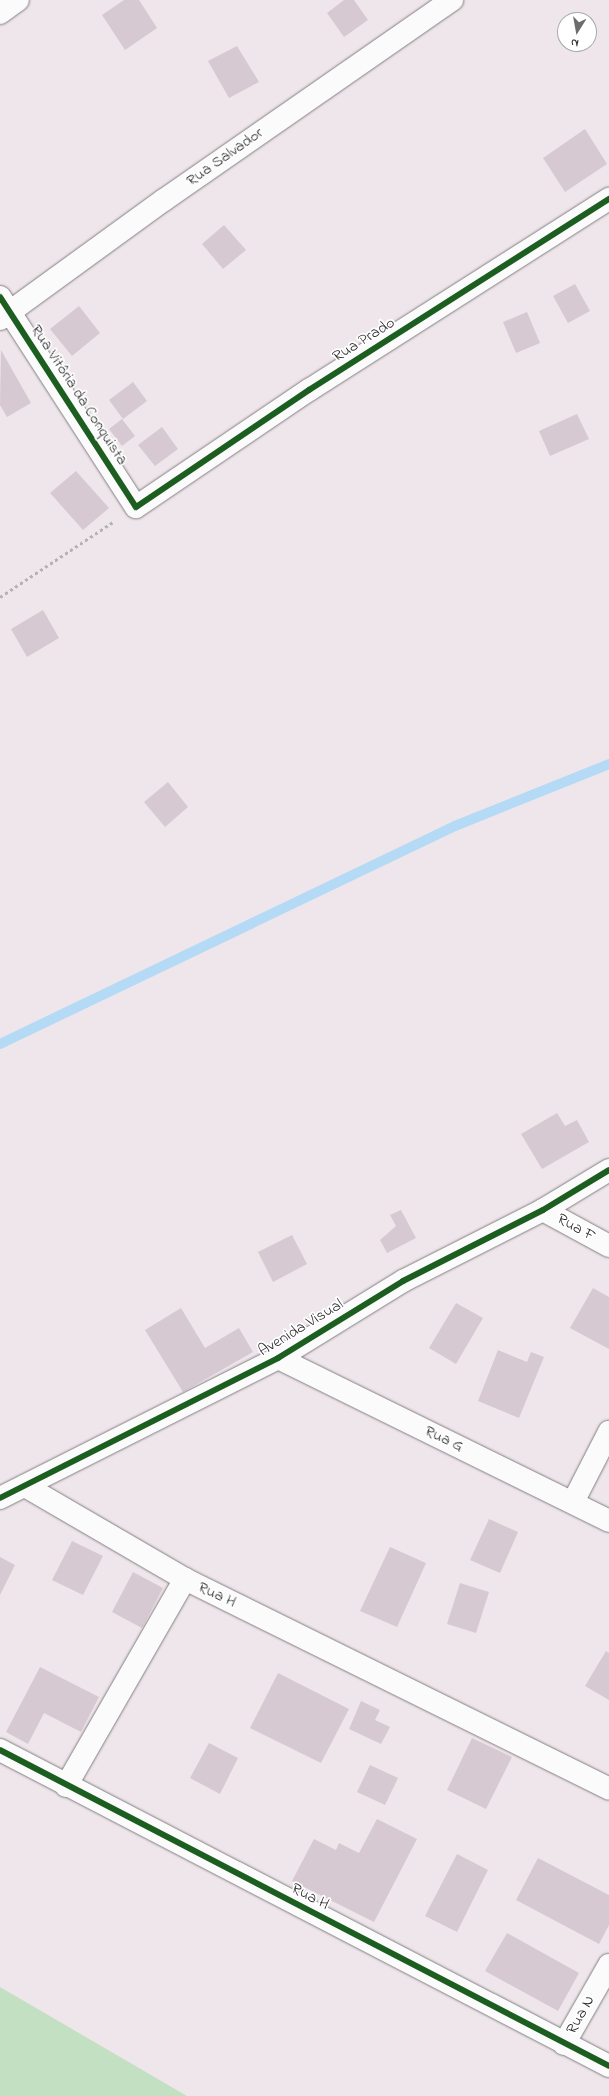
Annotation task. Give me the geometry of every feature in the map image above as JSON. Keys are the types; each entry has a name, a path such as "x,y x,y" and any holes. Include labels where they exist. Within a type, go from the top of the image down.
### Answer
{"street":[{"path":"0,13 18,0"},
{"name":"Rua Salvador","path":"3,310 452,0"},
{"name":"Rua Prado","path":"136,507 309,390 609,199"},
{"name":"Rua Vitôria da Conquista","path":"3,310 136,507"},
{"name":"Avenida Visual","path":"0,1498 278,1358 403,1281 543,1210 609,1170"},
{"name":"Rua F","path":"543,1210 609,1246"},
{"name":"Rua G","path":"278,1358 609,1521"},
{"path":"573,1502 609,1432"},
{"name":"Rua H","path":"25,1486 185,1579 609,1789"},
{"path":"66,1786 185,1579"},
{"name":"Rua H","path":"0,1750 66,1786 609,2066"},
{"name":"Rua N","path":"564,2044 609,1965"}],"path":[{"path":"0,596 136,507"}],"green space":[{"path":"0,1987 187,2096 0,2096"}],"building":[{"path":"124,0 139,0 157,28 125,50 102,15"},
{"path":"344,0 354,0 368,20 344,37 327,13"},
{"path":"237,46 259,82 229,98 208,61"},
{"path":"585,129 607,164 565,192 543,158"},
{"path":"224,225 246,250 223,269 202,244"},
{"path":"575,284 590,311 568,323 553,296"},
{"path":"79,306 100,333 72,356 50,329"},
{"path":"527,312 540,343 516,353 503,322"},
{"path":"1,350 31,403 7,417 0,405"},
{"path":"133,382 147,401 123,419 109,400"},
{"path":"577,414 589,439 550,456 539,431"},
{"path":"122,419 135,436 122,446 109,429"},
{"path":"162,427 178,449 155,466 138,445"},
{"path":"76,471 109,508 83,530 50,493"},
{"path":"43,610 59,638 27,657 11,629"},
{"path":"168,782 188,807 165,827 144,802"},
{"path":"557,1113 565,1126 577,1120 589,1142 542,1169 521,1134"},
{"path":"401,1210 416,1238 387,1253 380,1240 396,1226 390,1215"},
{"path":"292,1235 307,1264 273,1282 258,1252"},
{"path":"593,1288 609,1297 609,1349 570,1328"},
{"path":"456,1303 483,1318 456,1364 429,1348"},
{"path":"181,1308 205,1348 239,1328 253,1352 183,1392 145,1330"},
{"path":"498,1350 527,1362 531,1352 544,1357 519,1418 478,1401"},
{"path":"489,1519 518,1532 500,1573 470,1560"},
{"path":"72,1541 103,1556 83,1595 52,1580"},
{"path":"390,1547 426,1563 397,1627 360,1611"},
{"path":"0,1557 15,1565 0,1595"},
{"path":"133,1572 163,1588 142,1628 112,1612"},
{"path":"460,1583 489,1592 476,1633 447,1624"},
{"path":"606,1651 609,1653 609,1700 585,1686"},
{"path":"40,1667 99,1697 81,1732 44,1713 28,1744 6,1732"},
{"path":"278,1673 349,1709 321,1763 250,1728"},
{"path":"361,1701 380,1710 375,1720 390,1727 381,1744 349,1729"},
{"path":"472,1738 512,1757 486,1809 447,1790"},
{"path":"209,1743 238,1758 220,1794 190,1778"},
{"path":"370,1765 398,1778 385,1805 357,1792"},
{"path":"377,1819 417,1839 374,1922 292,1881 314,1839 336,1850 339,1843 359,1853"},
{"path":"457,1854 488,1870 457,1932 425,1916"},
{"path":"538,1858 609,1895 609,1925 599,1944 516,1900"},
{"path":"507,1933 579,1973 558,2011 485,1971"}],"waterway":[{"path":"0,1044 455,826 609,764"}],"cycle path":[{"path":"0,297 136,507 309,390 609,199"},
{"path":"0,1498 278,1358 403,1281 543,1210 609,1170"},
{"path":"0,1750 609,2066"}]}
